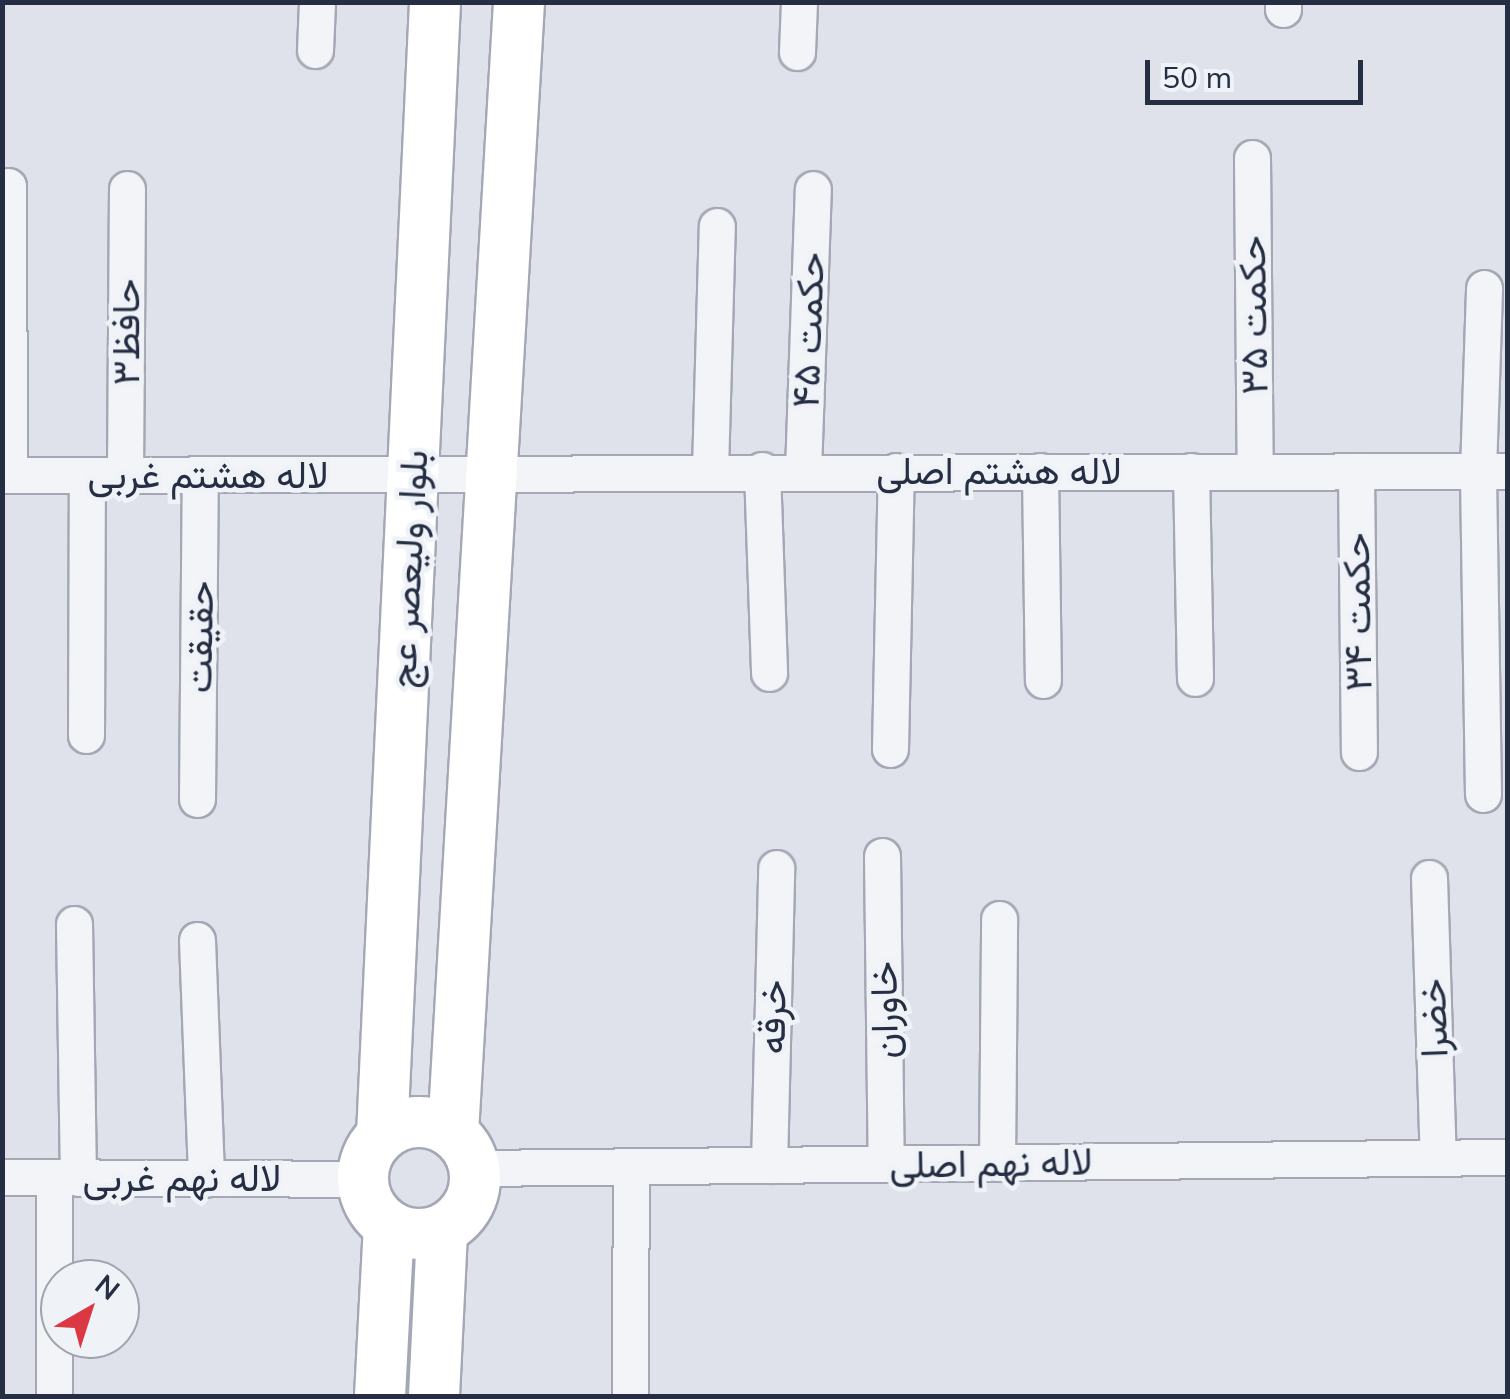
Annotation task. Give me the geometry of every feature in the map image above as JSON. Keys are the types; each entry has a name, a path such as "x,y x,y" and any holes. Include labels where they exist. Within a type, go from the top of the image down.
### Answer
{"main road":[{"name":"بلوار ولیعصر عج","path":"372,1157 413,474 435,2"},
{"name":"بلوار ولیعصر عج","path":"464,1150 491,472 518,2"},
{"path":"422,1121 464,1150 470,1204 442,1230 424,1235 389,1226 374,1214 372,1157 422,1121"},
{"path":"380,1396 389,1226"},
{"path":"434,1396 442,1230"}],"street":[{"path":"315,50 317,2"},
{"path":"797,52 798,2"},
{"name":"حکمت ۳۵","path":"1252,158 1255,471"},
{"path":"6,475 8,186"},
{"name":"حافظ۳","path":"125,475 126,190"},
{"name":"حکمت ۴۵","path":"803,471 813,190"},
{"path":"710,470 717,226"},
{"path":"1483,794 1493,471 1484,288"},
{"path":"762,470 770,673"},
{"path":"890,749 896,470"},
{"path":"1040,471 1043,680"},
{"path":"1191,471 1195,678"},
{"name":"حکمت ۳۴","path":"1356,471 1359,752"},
{"name":"لاله هشتم اصلی","path":"491,472 1493,471"},
{"name":"لاله هشتم غربی","path":"6,475 491,472"},
{"path":"86,735 87,475"},
{"name":"حقیقت","path":"197,800 200,475"},
{"name":"خاوران","path":"882,856 886,1164"},
{"name":"خرقه","path":"769,1165 776,868"},
{"name":"خضرا","path":"1429,878 1438,1158"},
{"path":"996,1163 999,919"},
{"path":"54,1396 74,924"},
{"path":"197,940 206,1178"},
{"name":"لاله نهم اصلی","path":"464,1150 632,1166 1508,1157"},
{"name":"لاله نهم غربی","path":"2,1177 206,1178 372,1157"},
{"path":"630,1396 632,1166"}]}
